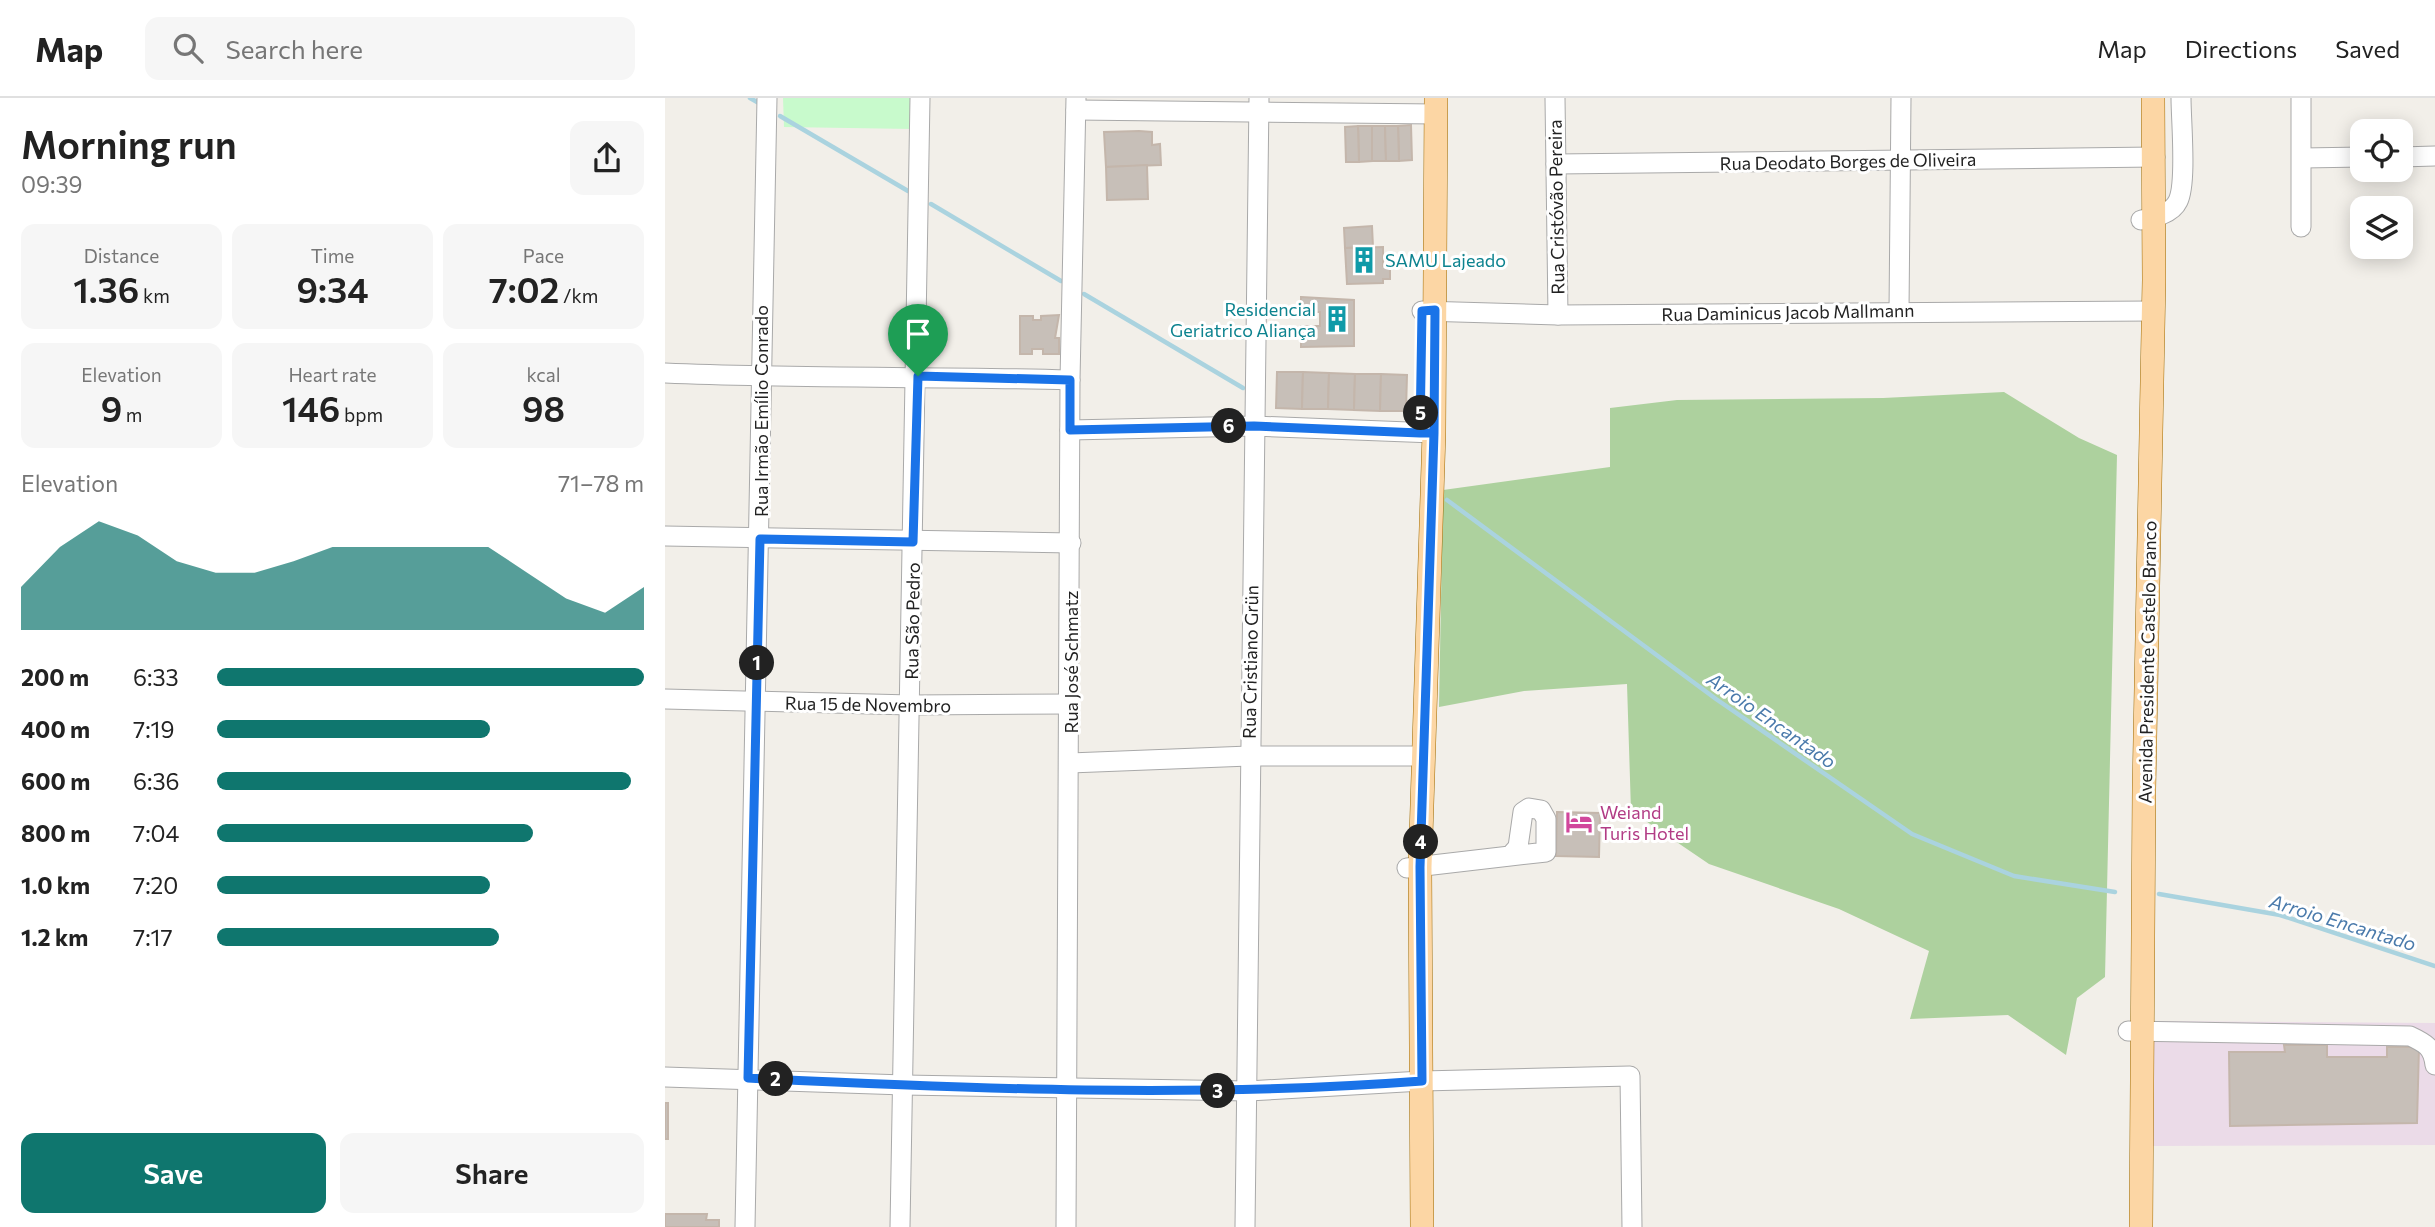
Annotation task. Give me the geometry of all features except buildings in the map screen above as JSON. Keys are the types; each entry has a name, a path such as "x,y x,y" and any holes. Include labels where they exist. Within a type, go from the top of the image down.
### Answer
{"main road":[{"name":"Avenida Presidente Castelo Branco","path":"2141,98 2148,157"},
{"name":"Avenida Presidente Castelo Branco","path":"2129,1227 2135,1124 2148,157 2153,98"},
{"path":"1422,1227 1415,1082 1414,868 1427,433 1429,106"},
{"path":"1409,1227 1415,1082"},
{"name":"Avenida Presidente Castelo Branco","path":"2135,1124 2141,1227"}],"street":[{"name":"Rua Irmão Emílio Conrado","path":"745,1227 760,539 759,377 767,98"},
{"name":"Rua São Pedro","path":"900,1227 918,376 921,98"},
{"name":"Rua Cristóvão Pereira","path":"1555,98 1558,315"},
{"path":"1899,311 1901,98"},
{"path":"2147,219 2178,202 2182,184 2181,98"},
{"path":"2301,98 2301,227"},
{"path":"1076,104 1429,106"},
{"name":"Rua José Schmatz","path":"1066,1227 1070,380 1076,104"},
{"name":"Rua Cristiano Grün","path":"1245,1227 1259,105"},
{"path":"2413,157 2435,156"},
{"name":"Rua Deodato Borges de Oliveira","path":"1556,164 2148,157"},
{"path":"2303,158 2350,157"},
{"name":"Rua Daminicus Jacob Mallmann","path":"1428,310 1558,315 2146,311"},
{"path":"665,373 759,377 918,376 1070,380"},
{"path":"1070,430 1254,426 1427,433"},
{"path":"665,536 1071,543"},
{"name":"Rua 15 de Novembro","path":"665,699 911,705 1070,704"},
{"path":"1070,763 1249,756 1417,756"},
{"path":"1414,868 1510,856"},
{"path":"2135,1032 2410,1036 2425,1043 2434,1052 2435,1065"},
{"path":"665,1077 1067,1089 1248,1091 1415,1082 1630,1076 1632,1227"}],"shaded area":[{"path":"2152,1021 2435,1023 2435,1145 2152,1146"}],"green space":[{"path":"783,98 914,98 913,129 784,127"},
{"path":"2004,392 2079,438 2117,455 2105,977 2077,998 2066,1055 2008,1015 1910,1019 1929,951 1839,909 1709,864 1631,811 1627,684 1524,691 1439,707 1443,490 1610,467 1610,408 1677,400 1883,398"}],"waterway":[{"path":"750,98 757,102"},
{"path":"780,116 908,191"},
{"path":"931,204 1061,281"},
{"path":"1084,294 1243,388"},
{"name":"Arroio Encantado","path":"1447,500 1716,699 1912,834 2014,876 2115,892"},
{"name":"Arroio Encantado","path":"2159,894 2280,915 2435,966"}],"place":[{"name":"SAMU Lajeado","path":"1364,260"},
{"name":"Residencial Geriatrico Aliança","path":"1337,319"},
{"name":"Weiand Turis Hotel","path":"1579,822"}],"route":[{"path":"918,376 913,542 760,539 748,1078 904,1085 1248,1091 1422,1081 1420,867 1434,433 1420,433 1422,311 1435,310 1434,433 1420,433 1254,426 1070,430 1070,380 918,376"}]}
